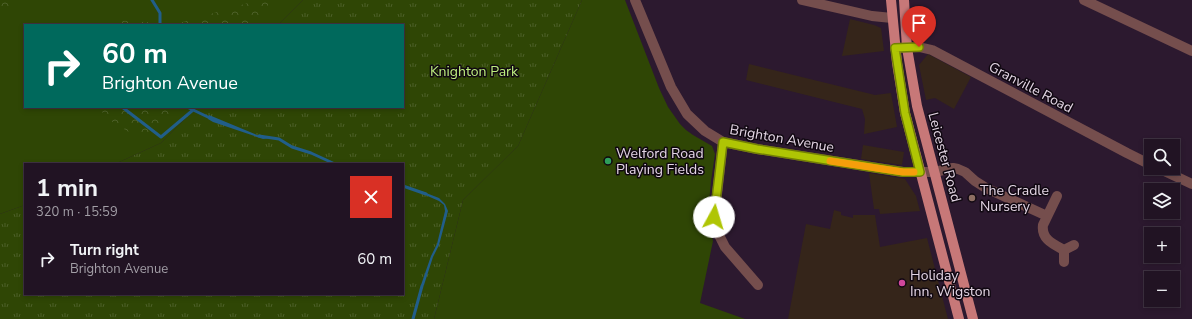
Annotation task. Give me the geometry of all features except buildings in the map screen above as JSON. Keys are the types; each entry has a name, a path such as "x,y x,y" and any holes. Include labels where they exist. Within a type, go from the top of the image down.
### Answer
{"main road":[{"name":"Leicester Road","path":"891,0 895,48 905,113 959,319"},
{"name":"Leicester Road","path":"904,0 907,48 916,106 973,319"}],"street":[{"name":"Brighton Avenue","path":"635,0 671,87 687,114 705,131 723,142 757,149 903,172 934,172 946,169 958,169 986,188 1047,216"},
{"path":"802,0 872,16 892,18"},
{"path":"1084,0 1192,51"},
{"name":"Granville Road","path":"895,48 919,47 932,50 1144,162"},
{"path":"723,142 715,212 716,224 725,247 758,285"},
{"path":"1173,175 1192,184"},
{"path":"1057,196 1042,230 1047,240 1064,250"},
{"path":"1064,250 1074,245"},
{"path":"1064,250 1064,262"}],"shaded area":[{"path":"850,19 881,28 884,51 842,56"},
{"path":"928,54 971,77 954,109 935,98 926,100 919,65"},
{"path":"749,64 875,95 891,93 897,127 864,134 865,119 862,109 746,80"},
{"path":"863,145 904,152 902,165 861,159"},
{"path":"869,173 905,179 916,196 920,211 880,214 879,209 874,209"},
{"path":"834,210 841,212 841,215 853,218 853,215 875,215 880,247 927,238 948,319 788,319 806,224 830,229"}],"green space":[{"path":"0,0 303,0 279,24 24,24 24,108 196,108 161,143 117,163 24,163 24,205 0,214"},
{"path":"0,0 25,0 5,15 0,13"},
{"path":"259,0 272,0 254,24 176,24"},
{"name":"Knighton Park","path":"303,0 582,0 518,146 463,200 434,319 0,319 0,214 24,205 24,295 404,295 404,163 117,163 161,143 196,108 404,108 404,24 279,24"},
{"name":"Welford Road Playing Fields","path":"582,0 625,0 659,88 668,107 686,130 712,146 715,154 708,221 713,241 700,303 745,319 434,319 463,200 518,146"},
{"path":"114,20 176,24 109,24"},
{"path":"98,108 184,108 161,130 135,136 111,121"}],"water":[{"path":"209,115 262,137 270,138 263,139 213,122 208,119"},
{"path":"421,191 439,198 445,204 448,211 439,245 433,257 424,285 421,288 431,256 437,244 445,211 444,205 439,201 423,194"}],"waterway":[{"path":"152,0 160,13 160,24"},
{"path":"123,108 161,137 193,110"},
{"path":"189,108 212,119"},
{"path":"259,136 279,139 292,147 311,153 333,163"},
{"path":"404,186 426,194"},
{"path":"413,319 422,286"}],"slow traffic":[{"path":"830,161 903,172 914,172"}],"place":[{"name":"Welford Road Playing Fields","path":"608,161"},
{"name":"The Cradle Nursery","path":"972,198"},
{"name":"Holiday Inn, Wigston","path":"902,283"}],"route":[{"path":"714,217 723,142 739,146 903,172 920,172 905,113 895,48 919,47"}]}
